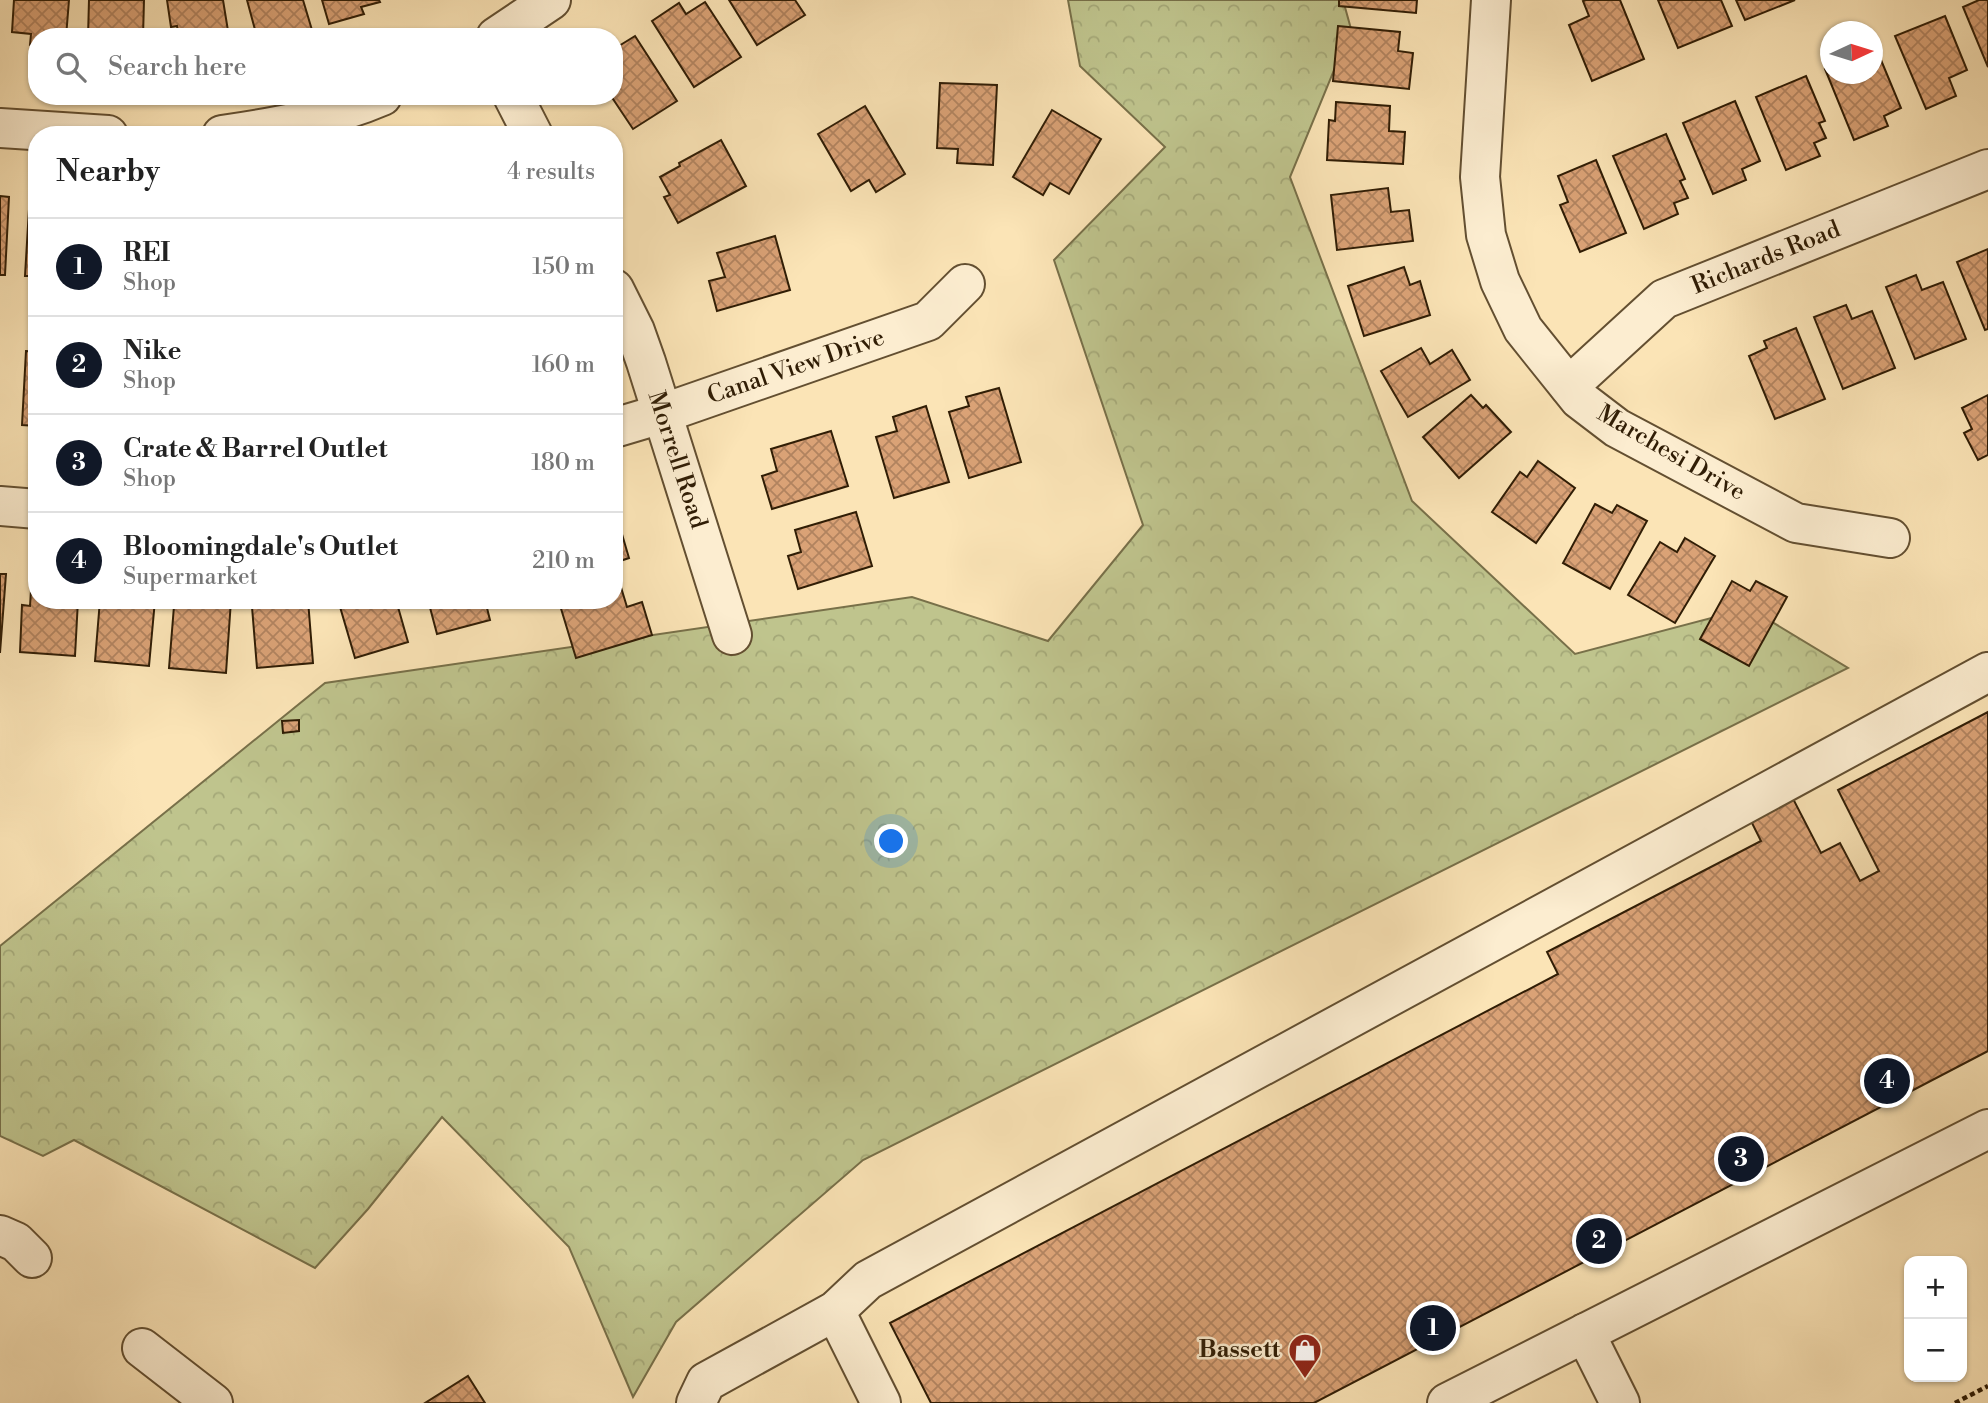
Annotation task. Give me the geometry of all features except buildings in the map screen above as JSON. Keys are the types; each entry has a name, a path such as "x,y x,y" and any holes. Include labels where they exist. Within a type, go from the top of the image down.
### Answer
{"street":[{"path":"509,28 551,0"},
{"name":"Marchesi Drive","path":"1491,0 1480,177 1486,235 1500,281 1523,329 1579,399 1618,428 1796,523 1891,538"},
{"path":"285,126 360,105"},
{"path":"518,105 528,126"},
{"path":"0,128 28,130"},
{"name":"Richards Road","path":"1569,386 1664,299 1988,169"},
{"name":"Canal View Drive","path":"623,425 928,321 965,284"},
{"name":"Morrell Road","path":"623,308 638,341 732,635"},
{"path":"0,506 28,508"},
{"path":"696,1403 706,1382 835,1311 868,1280 1988,672"},
{"path":"1447,1403 1988,1129"},
{"path":"0,1236 16,1242 32,1258"},
{"path":"835,1311 881,1403"},
{"path":"1584,1333 1620,1403"},
{"path":"142,1348 213,1403"}],"path":[{"path":"1955,1403 1988,1386"}],"green space":[{"path":"1068,0 1343,0 1351,29 1290,177 1412,501 1575,654 1749,608 1848,668 863,1160 676,1322 633,1397 569,1247 442,1117 368,1209 315,1268 74,1140 43,1156 0,1136 0,946 325,683 912,597 1048,641 1143,525 1054,260 1165,147 1080,66"}],"place":[{"name":"Bloomingdale's Outlet","path":"1887,1081"},
{"name":"Crate & Barrel Outlet","path":"1741,1159"},
{"name":"Nike","path":"1599,1241"},
{"name":"REI","path":"1433,1328"},
{"name":"Bassett","path":"1305,1380"}]}
